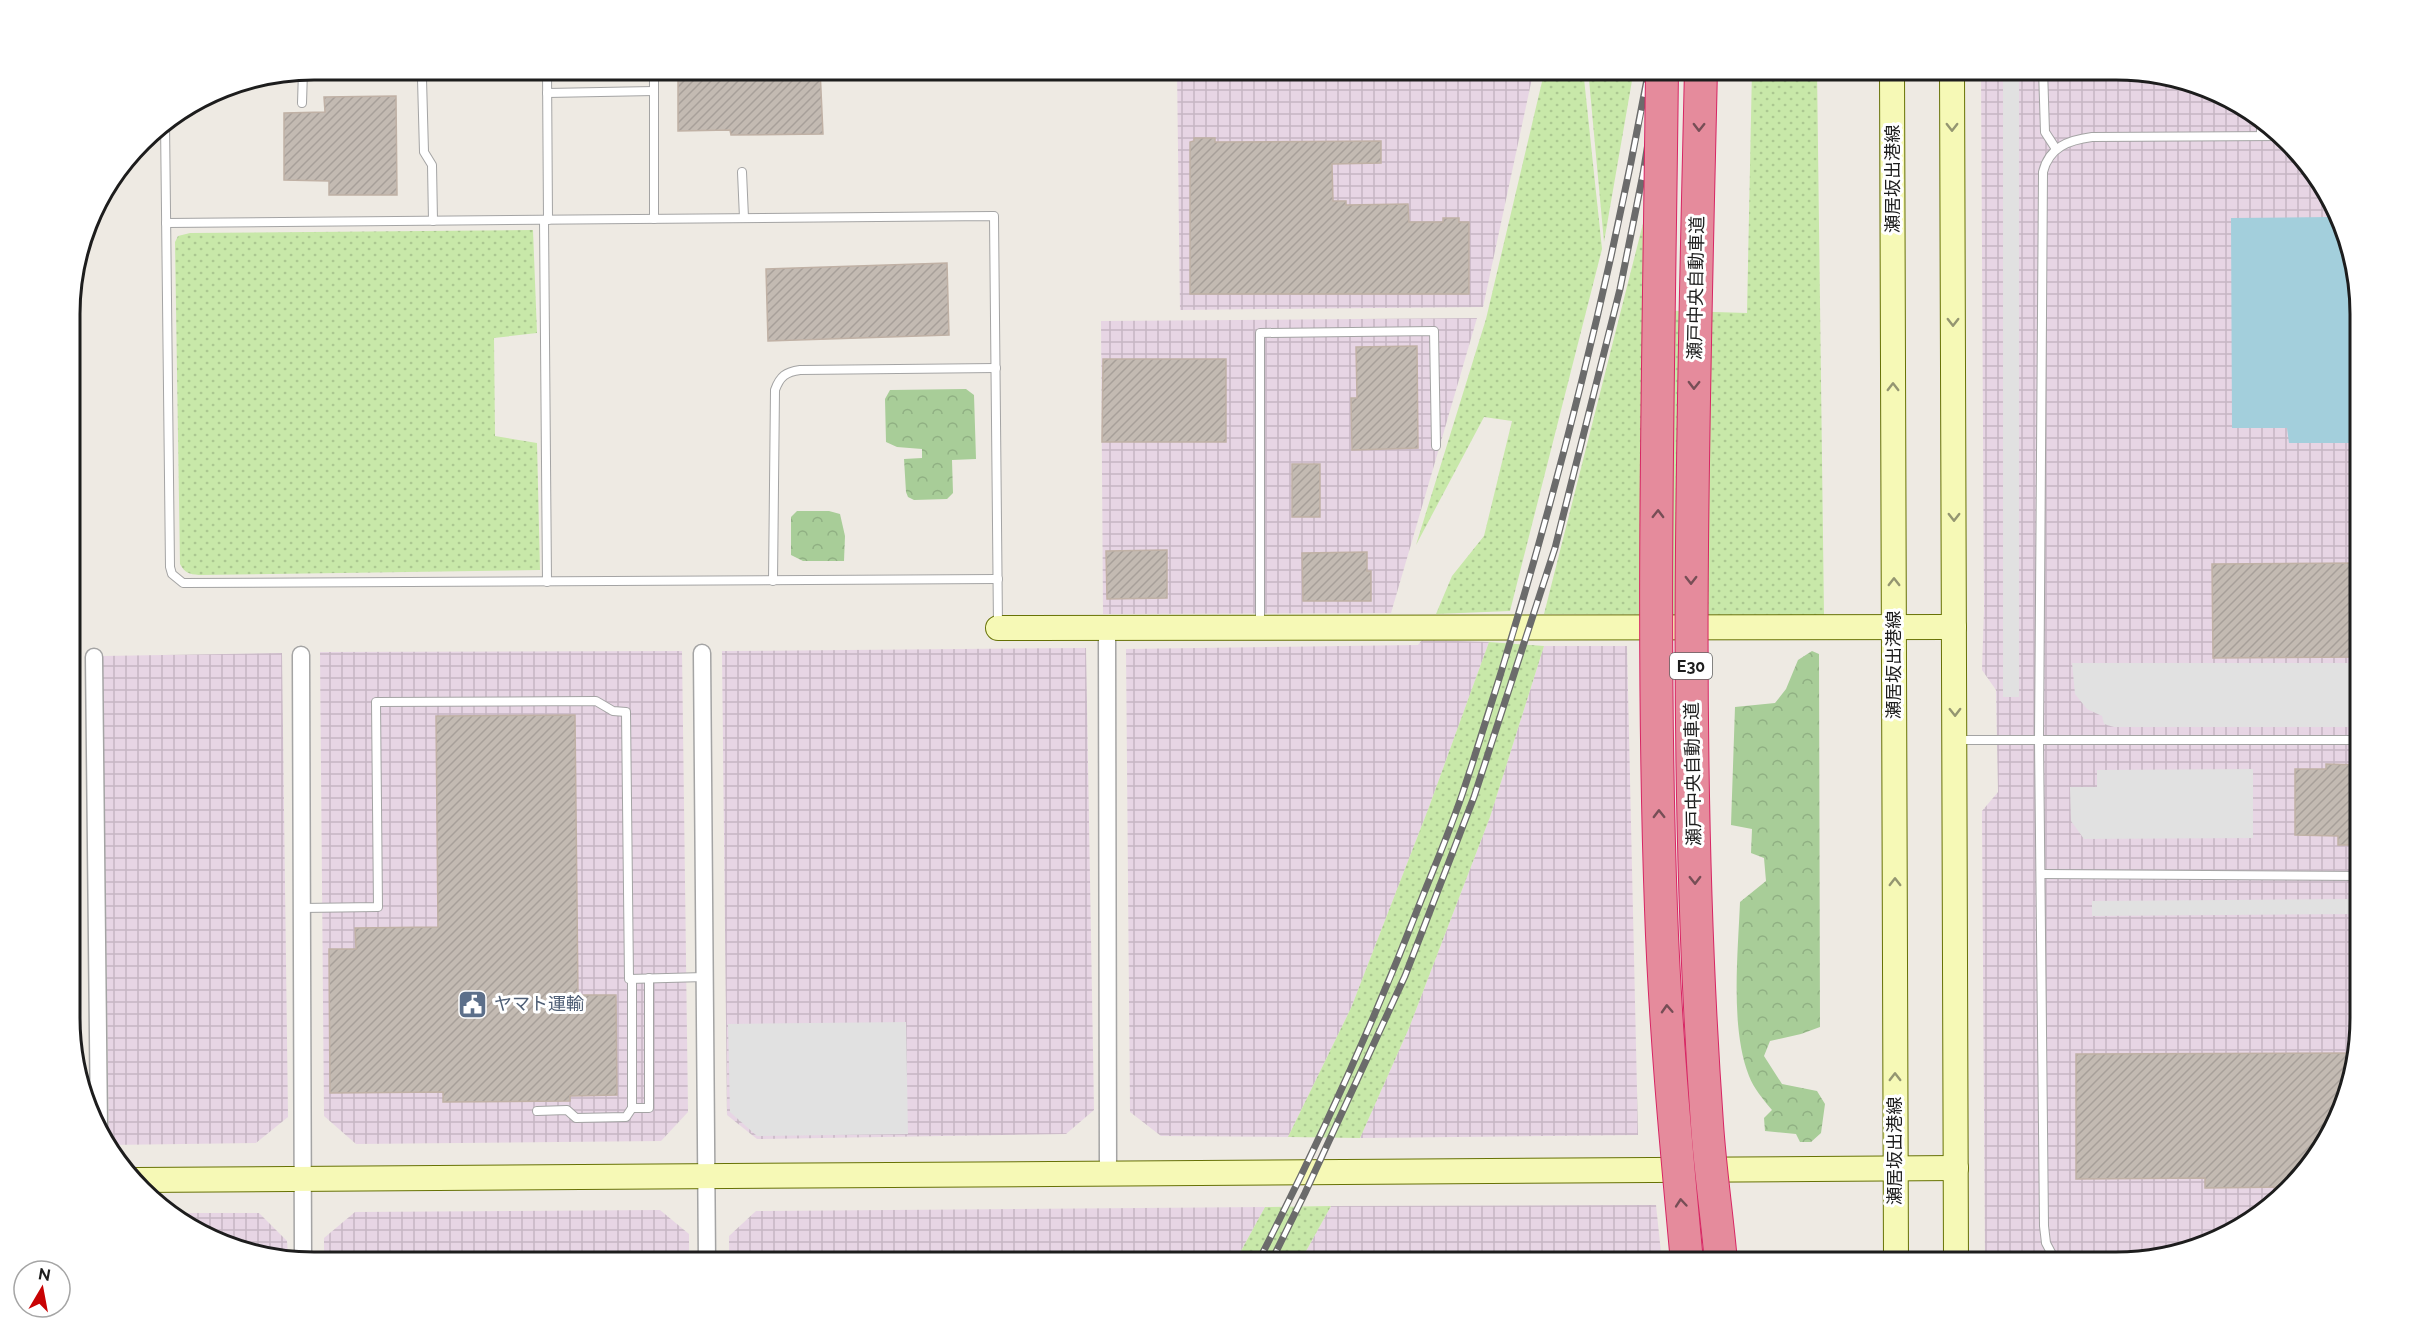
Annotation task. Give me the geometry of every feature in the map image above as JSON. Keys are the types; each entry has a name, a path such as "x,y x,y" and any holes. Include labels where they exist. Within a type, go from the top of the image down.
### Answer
{"highway":[{"name":"瀬戸中央自動車道","path":"1662,80 1656,680 1661,911 1674,1123 1686,1252"},
{"name":"瀬戸中央自動車道","path":"1701,80 1693,433 1691,679 1698,944 1707,1126 1720,1252"}],"street":[{"name":"瀬居坂出港線","path":"1893,80 1896,1252"},
{"path":"1952,80 1956,1252"},
{"path":"998,628 1954,627"},
{"path":"1107,628 1108,1173"},
{"path":"702,653 707,1252"},
{"path":"301,655 303,1251"},
{"path":"94,657 99,1111"},
{"path":"145,1180 1956,1168"}],"lane":[{"path":"302,103 303,80"},
{"path":"422,80 424,152 432,165 433,221"},
{"path":"547,80 548,582"},
{"path":"654,80 654,219"},
{"path":"2043,80 2045,132 2056,149"},
{"path":"547,93 654,91"},
{"path":"2261,130 2261,136"},
{"path":"165,133 170,567 177,579 190,584 998,579"},
{"path":"2049,1252 2044,1226 2039,740 2041,182 2045,162 2056,149 2077,139 2268,136"},
{"path":"742,172 744,218"},
{"path":"166,223 994,216 998,628"},
{"path":"1260,628 1260,333 1434,331 1436,446"},
{"path":"773,581 775,390 779,379 788,371 801,370 996,368"},
{"path":"302,908 378,907 376,702 596,701 614,711 626,712 628,979 705,977"},
{"path":"1956,740 2350,740"},
{"path":"2041,874 2350,876"},
{"path":"632,1108 649,1108 649,978"},
{"path":"537,1111 567,1110 576,1118 626,1117 632,1108 632,979"}],"shaded area":[{"path":"1177,80 1532,80 1483,307 1180,310"},
{"path":"1981,80 2130,80 2176,87 2205,97 2258,128 2281,148 2301,171 2332,224 2345,268 2350,314 2350,1017 2342,1078 2325,1121 2301,1160 2281,1183 2245,1212 2205,1234 2176,1244 2115,1252 1985,1252 1982,811 1998,792 1996,690 1982,670 1984,610"},
{"path":"2003,80 2019,80 2019,697 2003,697"},
{"path":"1477,318 1391,613 1103,614 1101,321"},
{"path":"1422,640 1489,642 1429,807 1351,1008 1288,1137 1161,1136 1130,1112 1126,649 1418,645"},
{"path":"1544,646 1627,646 1638,1135 1360,1138 1409,1028 1490,817"},
{"path":"1086,648 1094,1110 1066,1134 757,1139 727,1115 722,651"},
{"path":"682,651 688,1112 661,1141 356,1144 324,1116 320,652"},
{"path":"282,653 288,1117 256,1143 118,1145 109,1130 102,656"},
{"path":"2072,663 2350,663 2350,727 2114,727 2104,724 2102,716 2087,709 2075,694"},
{"path":"2253,769 2253,838 2084,839 2071,821 2070,787 2097,787 2097,770"},
{"path":"2350,899 2350,914 2092,916 2092,901"},
{"path":"906,1022 908,1134 757,1136 730,1112 728,1024"},
{"path":"1656,1205 1661,1252 1306,1252 1331,1206"},
{"path":"1265,1207 1240,1252 729,1252 729,1236 756,1211"},
{"path":"660,1210 689,1234 689,1252 324,1252 324,1238 355,1212"},
{"path":"186,1213 259,1213 287,1241 288,1250 253,1244 224,1234"}],"green space":[{"path":"1542,80 1584,80 1602,249 1510,611 1436,614 1452,576 1484,536 1512,421 1484,417 1416,545 1486,319"},
{"path":"1589,80 1632,80 1604,242"},
{"path":"1752,80 1817,80 1824,615 1544,614 1652,188 1649,310 1747,313"},
{"path":"533,230 537,333 494,338 495,436 537,443 540,570 199,575 184,569 180,564 175,242 178,236 190,233"},
{"path":"966,389 974,395 976,459 952,460 953,493 947,499 914,500 908,497 904,459 922,458 922,449 897,447 886,442 885,399 890,390"},
{"path":"797,511 829,511 840,514 845,536 844,561 803,561 791,555 791,517"},
{"path":"1489,642 1544,646 1490,817 1409,1028 1360,1138 1288,1137 1351,1008 1429,807"},
{"path":"1812,651 1819,654 1820,1027 1770,1041 1764,1056 1782,1084 1817,1091 1825,1104 1821,1133 1811,1142 1800,1142 1796,1134 1765,1131 1764,1118 1772,1110 1753,1085 1743,1057 1737,1013 1740,902 1766,881 1764,858 1751,853 1752,829 1731,825 1735,707 1775,703 1786,689 1798,660"},
{"path":"1331,1206 1306,1252 1240,1252 1265,1207"}],"water":[{"path":"2329,217 2342,253 2349,299 2350,443 2289,443 2287,428 2232,428 2231,218"}],"building":[{"path":"678,80 821,80 823,134 731,135 730,130 678,131"},
{"path":"396,96 397,195 329,195 329,181 284,180 284,113 325,112 324,97"},
{"path":"1194,138 1215,138 1215,142 1381,141 1381,163 1332,164 1333,201 1346,201 1346,205 1408,204 1409,222 1443,222 1443,218 1459,218 1459,222 1469,222 1469,294 1190,294 1190,142 1194,141"},
{"path":"947,263 949,335 768,341 766,269"},
{"path":"1417,346 1418,448 1352,450 1351,398 1357,398 1356,347"},
{"path":"1103,359 1226,359 1226,442 1102,442"},
{"path":"1292,464 1320,464 1320,517 1292,517"},
{"path":"1167,550 1167,598 1107,599 1106,551"},
{"path":"1367,552 1367,571 1371,571 1371,601 1303,601 1302,553"},
{"path":"2350,563 2350,657 2213,658 2212,564"},
{"path":"575,715 578,995 616,995 617,1095 570,1096 570,1101 443,1102 443,1092 330,1093 329,949 356,949 355,928 438,927 436,716"},
{"path":"2326,764 2350,765 2350,845 2338,845 2338,836 2295,835 2295,769 2326,769"},
{"path":"2346,1053 2342,1078 2325,1121 2301,1160 2281,1183 2276,1187 2205,1188 2205,1178 2076,1179 2076,1054"}],"railway":[{"path":"1263,1252 1303,1172 1365,1036 1404,944 1463,792 1519,614 1568,434 1612,252 1647,80"},
{"path":"1276,1252 1405,976 1474,797 1555,548 1620,289 1643,174 1658,80"}],"place":[{"name":"ヤマト運輸","path":"473,1004"}]}
